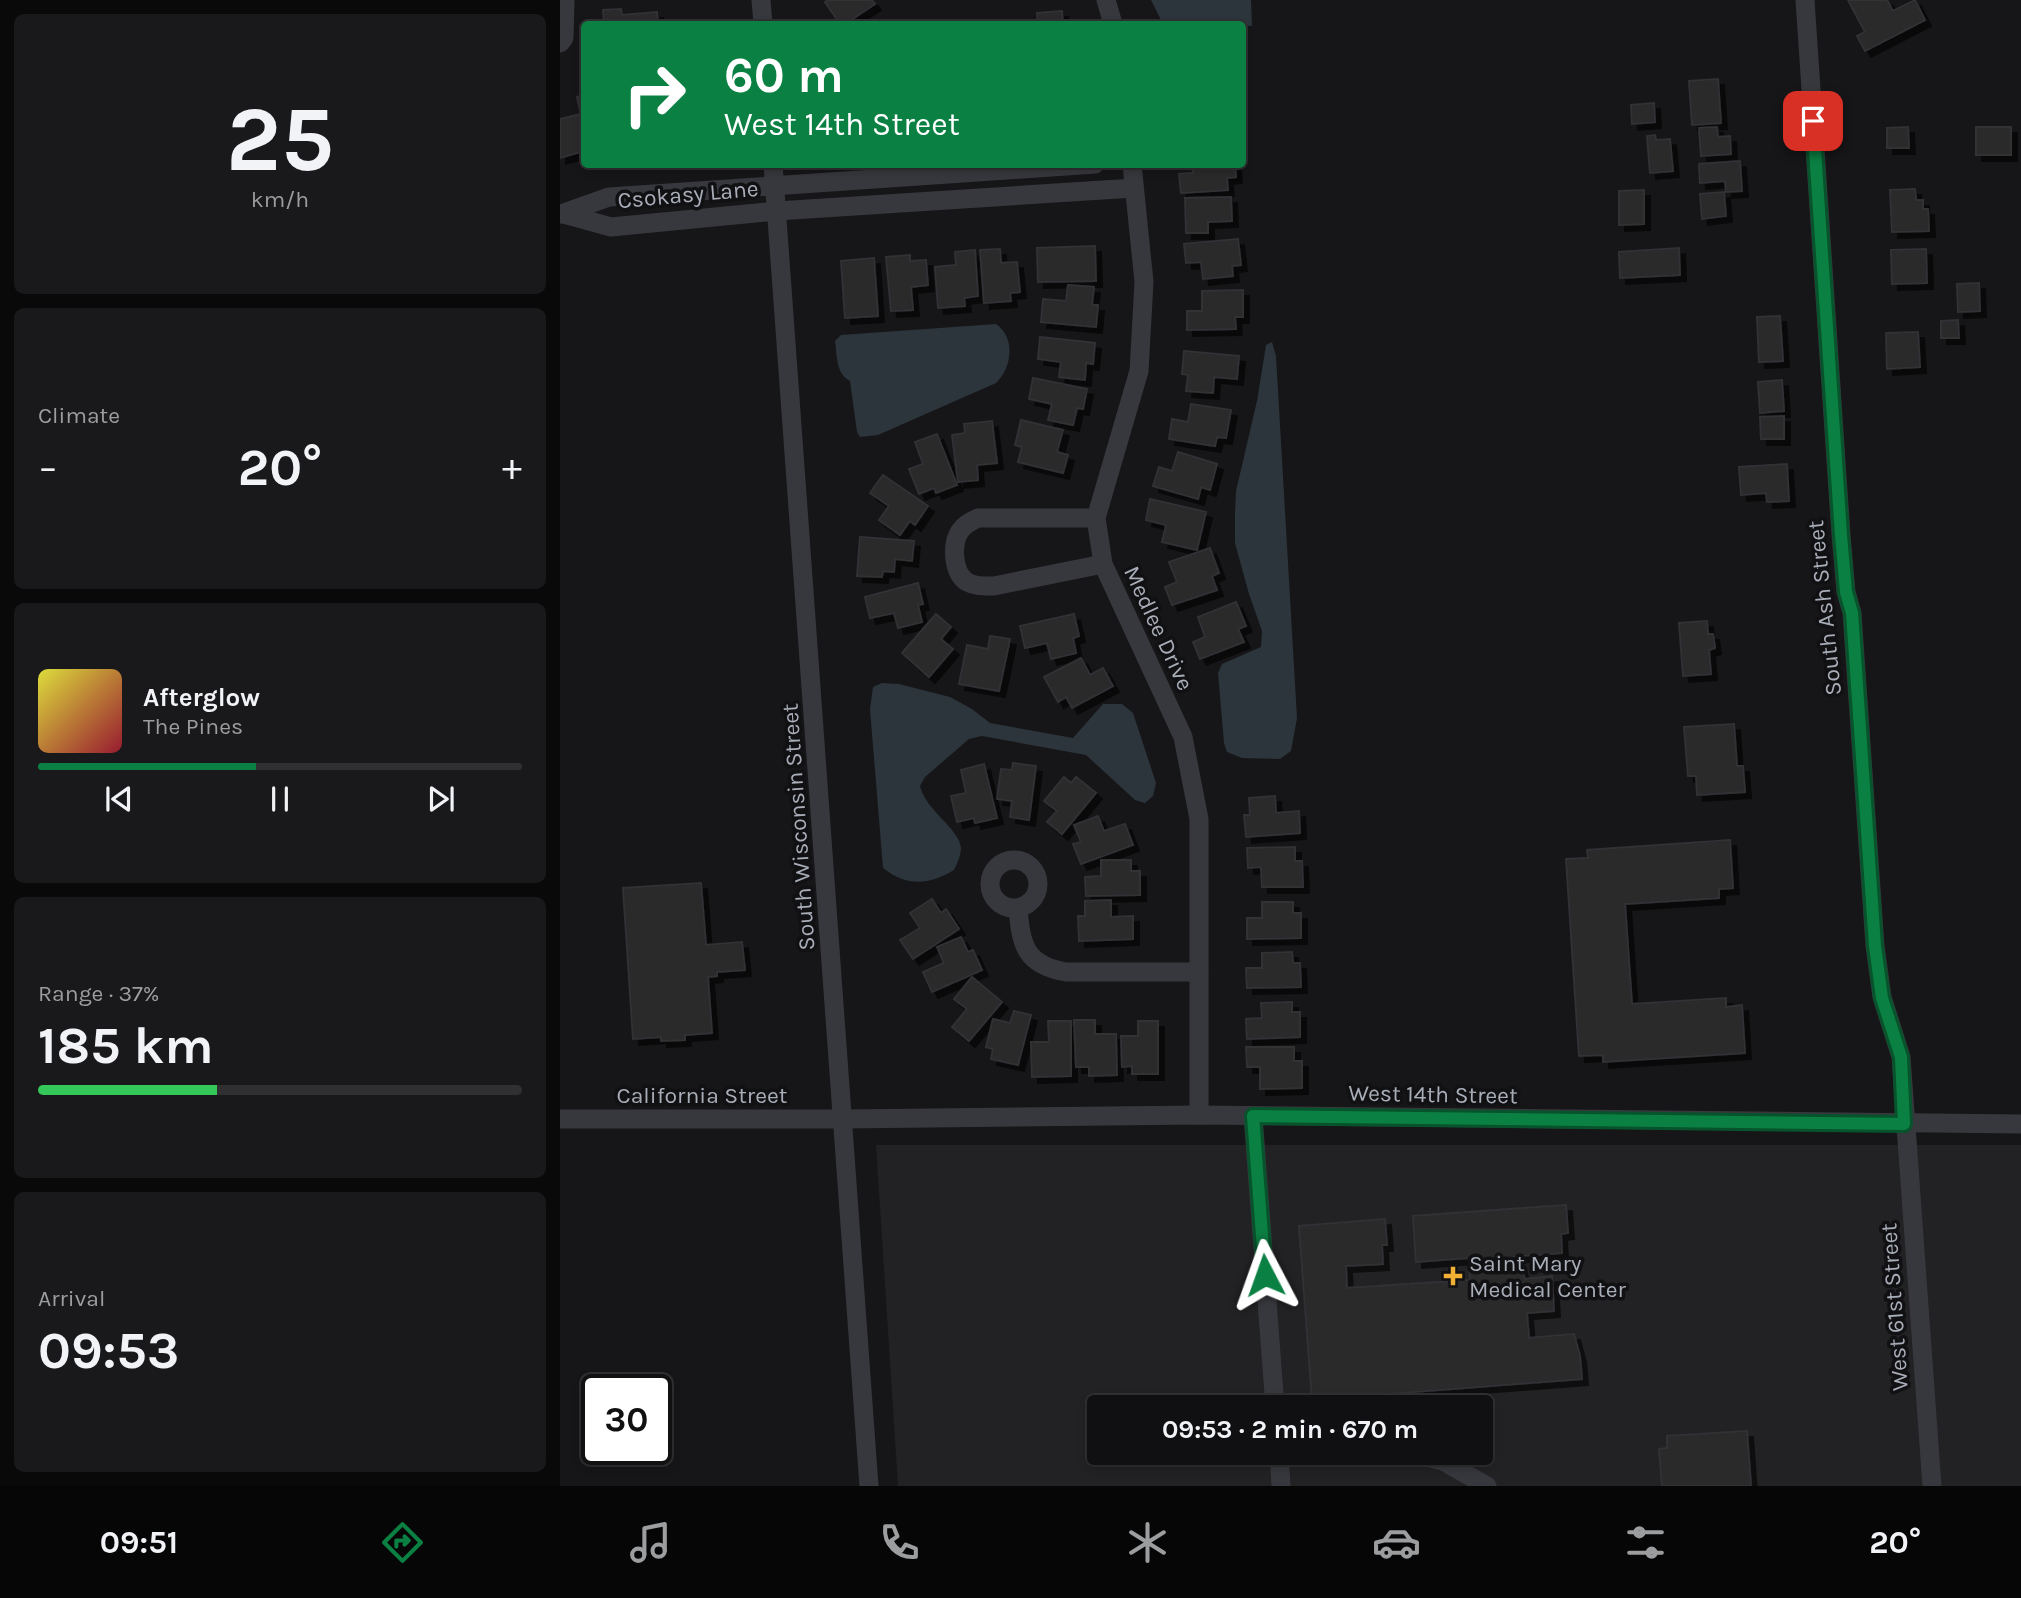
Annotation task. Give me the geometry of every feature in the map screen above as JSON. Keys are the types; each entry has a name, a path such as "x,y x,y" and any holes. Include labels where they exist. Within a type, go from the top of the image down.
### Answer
{"street":[{"path":"560,43 564,38 565,0"},
{"path":"761,0 763,21"},
{"path":"1106,0 1112,21"},
{"name":"South Ash Street","path":"1805,0 1841,535 1846,592 1852,613 1875,946 1882,998 1901,1057 1904,1124"},
{"name":"South Wisconsin Street","path":"773,168 870,1486"},
{"name":"Csokasy Lane","path":"562,214 609,197 1039,168"},
{"name":"Medlee Drive","path":"1132,168 1144,282 1139,371 1096,518 1102,564 1183,737 1199,819 1199,1115"},
{"name":"Csokasy Lane","path":"562,214 611,227 777,211 1134,188"},
{"path":"1096,518 978,519 967,524 958,534 956,566 965,581 979,587 1102,564"},
{"path":"1017,908 1022,942 1029,956 1046,969 1066,972 1199,972"},
{"name":"West 14th Street","path":"844,1119 1199,1115 2021,1124"},
{"path":"1253,1116 1274,1395"},
{"name":"California Street","path":"560,1119 844,1119"},
{"name":"West 61st Street","path":"1904,1124 1932,1486"},
{"path":"1280,1465 1281,1486"},
{"path":"1450,1465 1487,1486"}],"shaded area":[{"path":"1151,0 1251,0 1252,26 1246,26 1246,21 1162,21"},
{"path":"996,324 1007,337 1010,353 1006,369 996,383 878,435 860,437 850,381 842,374 837,358 835,341 841,335"},
{"path":"1272,342 1276,356 1297,718 1291,751 1280,759 1242,758 1227,752 1224,743 1218,673 1222,664 1261,647 1262,631 1235,543 1235,512 1236,491 1257,401 1266,345"},
{"path":"882,683 899,684 950,697 990,723 1073,738 1103,704 1122,704 1133,713 1156,783 1153,796 1145,803 1135,800 1086,755 982,736 969,739 925,777 920,786 923,795 959,841 961,851 954,870 927,881 901,878 883,868 870,709 873,687"},
{"name":"Saint Mary Medical Center","path":"876,1145 2021,1145 2021,1486 898,1486"}],"building":[{"path":"872,0 875,4 850,21 838,21 825,2"},
{"path":"1848,0 1887,0 1893,11 1915,0 1925,20 1865,51 1857,36 1865,32"},
{"path":"621,9 622,15 657,12 658,21 604,21 603,10"},
{"path":"1062,11 1063,21 1038,21 1037,13"},
{"path":"1718,79 1721,123 1692,125 1689,81"},
{"path":"581,96 581,114 577,97"},
{"path":"1654,103 1655,122 1632,124 1631,105"},
{"path":"581,114 581,152 560,158 560,119"},
{"path":"1717,127 1718,137 1730,136 1731,154 1701,156 1699,128"},
{"path":"1908,127 1909,148 1887,148 1887,128"},
{"path":"1976,127 2011,127 2011,155 1976,155"},
{"path":"1655,135 1656,140 1670,139 1673,171 1650,173 1647,136"},
{"path":"1740,161 1742,191 1726,192 1725,181 1700,183 1699,164"},
{"path":"1193,168 1235,168 1236,177 1227,178 1228,190 1181,193 1179,174 1193,173"},
{"path":"1915,189 1916,200 1923,200 1923,209 1928,209 1929,231 1892,232 1890,190"},
{"path":"1644,190 1644,224 1619,225 1619,191"},
{"path":"1724,192 1726,216 1702,219 1700,194"},
{"path":"1231,197 1232,221 1208,222 1208,233 1186,233 1185,198"},
{"path":"1238,239 1241,265 1232,266 1233,276 1203,279 1201,262 1186,263 1184,244"},
{"path":"1095,246 1096,281 1038,282 1037,248"},
{"path":"1679,248 1680,275 1620,278 1619,252"},
{"path":"1000,249 1001,263 1017,262 1020,292 1010,293 1011,301 984,303 980,250"},
{"path":"1926,249 1927,283 1892,284 1891,250"},
{"path":"975,250 978,296 964,298 965,306 938,308 935,267 956,265 955,252"},
{"path":"910,255 910,261 926,260 928,285 911,287 913,310 891,311 886,257"},
{"path":"874,258 878,316 845,318 841,261"},
{"path":"1979,283 1980,311 1958,312 1957,284"},
{"path":"1068,285 1094,287 1092,305 1098,305 1096,327 1041,322 1043,299 1066,301"},
{"path":"1243,290 1243,317 1235,317 1236,329 1187,330 1187,311 1202,311 1202,291"},
{"path":"1780,316 1783,361 1759,362 1757,317"},
{"path":"1958,320 1959,338 1941,338 1941,321"},
{"path":"1918,332 1920,367 1887,369 1886,333"},
{"path":"1040,337 1095,343 1093,364 1086,363 1085,380 1059,377 1061,362 1038,359"},
{"path":"1184,351 1239,356 1237,379 1214,377 1213,393 1186,391 1188,375 1182,374"},
{"path":"1033,378 1087,389 1083,409 1077,408 1073,425 1048,420 1052,404 1029,399"},
{"path":"1782,380 1784,411 1760,413 1758,382"},
{"path":"1191,404 1231,410 1226,438 1217,437 1215,446 1169,439 1172,419 1188,422"},
{"path":"1784,416 1784,439 1761,439 1760,417"},
{"path":"1021,420 1063,430 1057,452 1068,455 1063,473 1018,462 1022,447 1015,445"},
{"path":"992,421 997,463 977,465 978,480 958,482 952,435 965,433 964,424"},
{"path":"937,434 957,485 936,493 934,488 919,494 909,469 923,464 915,442"},
{"path":"1178,452 1217,464 1210,490 1201,487 1198,499 1153,486 1159,467 1172,471"},
{"path":"1787,464 1789,501 1767,502 1766,493 1741,495 1739,467"},
{"path":"883,475 928,506 915,525 910,521 900,535 879,520 889,506 870,493"},
{"path":"1150,499 1206,512 1197,550 1162,542 1166,525 1146,520"},
{"path":"860,537 914,541 912,561 895,559 894,572 883,571 882,577 857,576"},
{"path":"1210,548 1219,573 1212,576 1217,590 1172,605 1165,587 1177,582 1169,562"},
{"path":"918,583 923,604 918,605 922,622 898,628 894,613 870,618 865,597"},
{"path":"1236,602 1246,626 1238,629 1244,642 1200,659 1193,642 1205,637 1198,617"},
{"path":"936,614 951,627 941,639 953,649 929,677 902,653"},
{"path":"1074,614 1079,636 1073,638 1076,653 1051,659 1047,643 1025,648 1020,626"},
{"path":"1707,621 1708,634 1713,634 1715,648 1709,650 1711,674 1683,676 1679,623"},
{"path":"990,636 1010,639 999,691 959,684 967,645 988,649"},
{"path":"1081,658 1090,675 1103,668 1113,686 1072,708 1066,697 1058,702 1044,677"},
{"path":"1734,724 1737,766 1743,766 1745,792 1697,795 1696,776 1688,776 1684,727"},
{"path":"1013,763 1036,766 1029,820 1010,817 1012,801 997,799 1001,769 1012,770"},
{"path":"984,764 997,818 975,823 974,818 957,822 951,796 966,793 961,770"},
{"path":"1064,777 1071,783 1076,777 1096,793 1062,834 1047,822 1057,811 1044,801"},
{"path":"1275,796 1276,813 1299,811 1300,833 1246,837 1244,815 1250,815 1249,798"},
{"path":"1098,816 1104,831 1125,824 1133,845 1081,864 1073,844 1081,842 1074,825"},
{"path":"1730,840 1733,888 1719,889 1719,898 1625,904 1632,1004 1726,998 1726,1007 1742,1005 1745,1053 1603,1062 1603,1055 1579,1056 1566,859 1588,858 1587,850"},
{"path":"1295,847 1295,861 1302,861 1303,887 1262,887 1261,867 1248,868 1247,848"},
{"path":"1101,860 1131,860 1131,871 1140,871 1140,895 1086,896 1085,877 1101,876"},
{"path":"701,883 706,945 742,942 745,970 717,972 717,976 708,977 712,1033 685,1035 685,1040 661,1041 661,1037 633,1039 623,888"},
{"path":"932,899 941,913 946,909 959,929 913,959 900,940 920,928 910,913"},
{"path":"1111,900 1111,917 1133,916 1133,939 1079,941 1078,916 1085,916 1085,901"},
{"path":"1262,902 1293,902 1293,913 1301,913 1301,938 1247,939 1247,918 1262,918"},
{"path":"961,937 968,952 973,950 982,970 932,992 923,972 944,963 937,947"},
{"path":"1292,952 1293,963 1300,963 1301,987 1247,988 1246,968 1262,968 1262,953"},
{"path":"972,977 1002,1002 969,1041 952,1027 967,1009 954,999"},
{"path":"1292,1002 1292,1012 1300,1012 1300,1037 1247,1039 1246,1019 1262,1018 1261,1003"},
{"path":"1014,1011 1031,1015 1018,1065 991,1059 993,1049 986,1047 993,1019 1010,1023"},
{"path":"1074,1020 1095,1020 1095,1034 1116,1034 1117,1075 1089,1076 1089,1067 1076,1067"},
{"path":"1048,1021 1071,1021 1071,1076 1032,1077 1031,1042 1049,1042"},
{"path":"1138,1021 1158,1021 1158,1074 1132,1074 1132,1066 1122,1067 1121,1036 1138,1036"},
{"path":"1246,1047 1294,1047 1294,1061 1302,1061 1302,1088 1260,1089 1260,1067 1247,1067"},
{"path":"1566,1205 1568,1233 1561,1234 1562,1253 1508,1257 1509,1263 1519,1262 1525,1279 1552,1276 1554,1311 1527,1313 1529,1338 1574,1334 1582,1379 1376,1395 1312,1395 1299,1226 1385,1219 1387,1245 1382,1245 1383,1264 1346,1266 1347,1288 1470,1280 1469,1258 1416,1262 1413,1216"},
{"path":"1747,1431 1751,1486 1662,1486 1659,1449 1667,1448 1667,1436"}],"place":[{"name":"Saint Mary Medical Center","path":"1453,1276"}],"route":[{"path":"1265,1275 1253,1116 1904,1124 1901,1057 1882,998 1875,946 1852,613 1846,592 1841,535 1813,121"}]}
